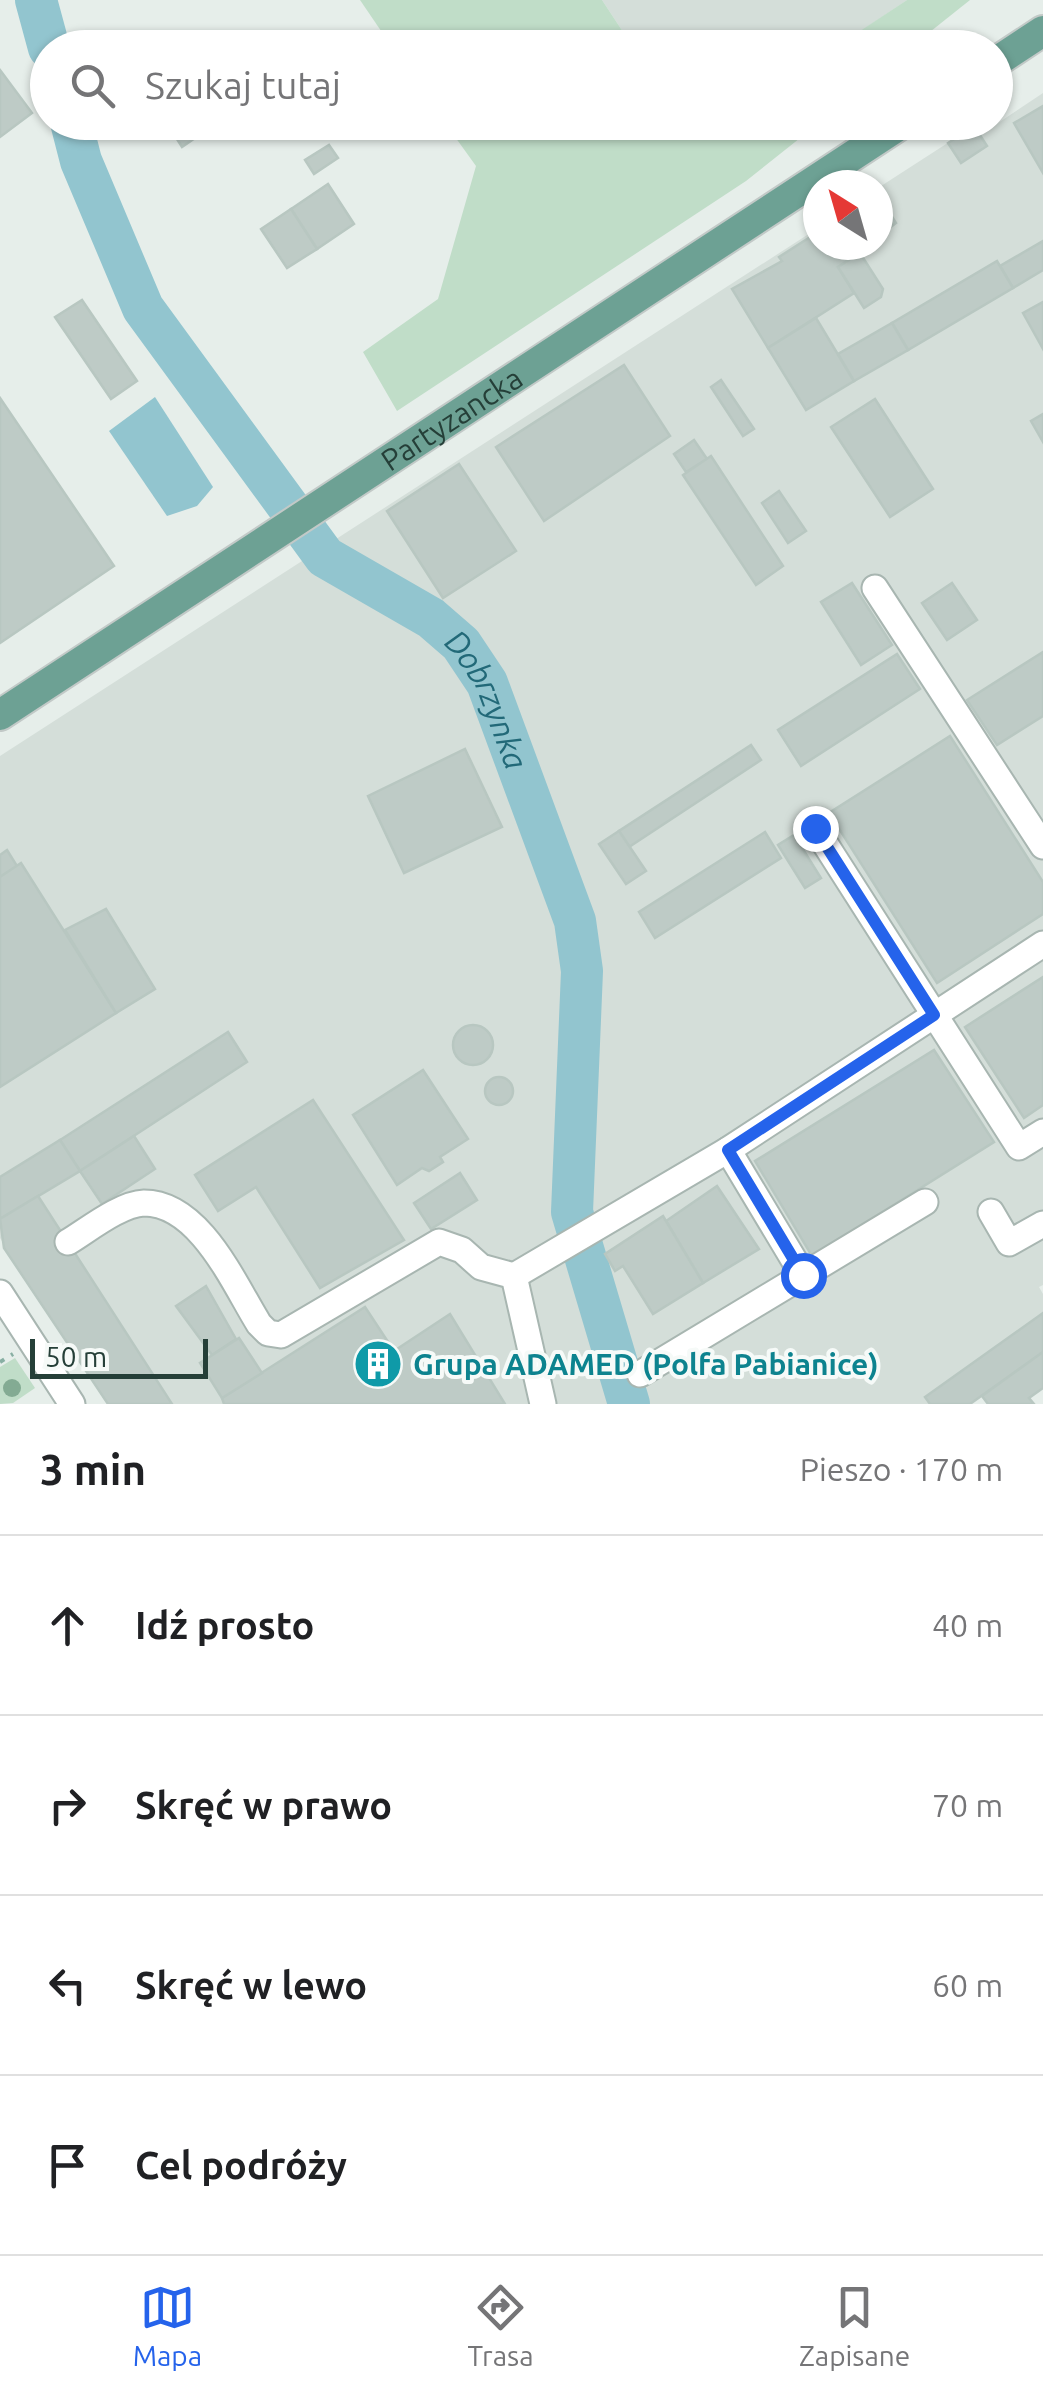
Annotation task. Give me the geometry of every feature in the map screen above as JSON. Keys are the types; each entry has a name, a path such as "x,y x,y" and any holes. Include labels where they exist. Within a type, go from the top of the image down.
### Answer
{"main road":[{"path":"1013,51 1043,31"},
{"name":"Partyzancka","path":"0,714 877,140"}],"street":[{"path":"875,588 1043,846"},
{"path":"815,828 1019,1147 1043,1132"},
{"path":"68,1242 141,1203 169,1208 206,1240 259,1324 268,1333 281,1335 439,1242 462,1250 481,1267 514,1276 610,1223 728,1150 1043,944"},
{"path":"728,1150 803,1275"},
{"path":"640,1374 926,1202"},
{"path":"992,1212 1010,1243 1043,1224"},
{"path":"514,1276 542,1404"},
{"path":"0,1293 72,1404"}],"shaded area":[{"path":"602,0 907,0 863,30 622,30"},
{"path":"1043,93 1043,1285 1039,1287 1043,1294 1043,1352 970,1404 107,1404 0,1238 0,756 803,238 803,260 893,260 893,178 952,140 1013,140 1013,113"}],"green space":[{"path":"360,0 602,0 622,30 380,30"},
{"path":"907,0 970,0 932,30 862,30"},
{"path":"457,140 798,140 746,181 397,411 363,352 438,299 476,166"},
{"path":"15,1358 35,1388 13,1403 0,1404 0,1367"}],"water":[{"path":"155,397 213,487 197,506 167,516 109,431"},
{"path":"596,1255 641,1404 623,1404 580,1266"}],"building":[{"path":"0,70 30,114 0,137"},
{"path":"1043,106 1043,173 1014,123"},
{"path":"983,140 987,146 961,163 948,143"},
{"path":"329,145 338,158 314,174 305,160"},
{"path":"328,184 354,224 317,249 291,209"},
{"path":"291,209 317,249 287,268 261,229"},
{"path":"1043,241 1043,270 1013,288 1000,266"},
{"path":"803,242 803,260 848,260 838,267 854,293 768,348 732,289 782,261 779,257"},
{"path":"849,260 864,260 883,289 881,297 864,308 838,267"},
{"path":"997,261 1013,288 908,350 892,323"},
{"path":"82,300 137,381 111,399 55,317"},
{"path":"1043,302 1043,349 1023,313"},
{"path":"816,318 854,381 806,410 768,348"},
{"path":"892,323 908,350 854,381 838,354"},
{"path":"624,365 670,436 544,521 496,447"},
{"path":"721,380 754,429 743,436 711,387"},
{"path":"0,398 114,566 0,643"},
{"path":"875,399 933,489 890,517 831,427"},
{"path":"1043,414 1043,442 1031,421"},
{"path":"694,440 707,459 686,472 674,454"},
{"path":"711,456 783,566 756,585 683,475"},
{"path":"459,464 516,551 443,598 387,511"},
{"path":"779,491 806,531 788,543 762,503"},
{"path":"852,583 892,645 861,665 821,602"},
{"path":"952,583 977,620 947,640 922,603"},
{"path":"1043,652 1043,716 997,745 967,700"},
{"path":"897,654 920,689 801,766 778,730"},
{"path":"950,736 1043,882 1043,914 937,983 829,813"},
{"path":"751,745 761,760 629,847 619,831"},
{"path":"465,749 502,827 404,873 368,796"},
{"path":"619,831 646,871 626,884 599,844"},
{"path":"765,832 781,858 655,938 639,912"},
{"path":"794,835 821,878 805,888 778,845"},
{"path":"7,850 17,866 0,877 0,855"},
{"path":"21,863 116,1013 0,1087 0,877"},
{"path":"106,909 155,989 116,1013 65,930"},
{"path":"1043,977 1043,1105 1024,1118 965,1027"},
{"path":"473,1025 487,1031 493,1045 487,1059 473,1065 459,1059 453,1045 459,1031"},
{"path":"228,1032 247,1062 80,1171 60,1140"},
{"path":"934,1050 994,1142 812,1256 755,1161"},
{"path":"423,1070 468,1139 440,1157 443,1162 429,1171 422,1168 397,1185 353,1115"},
{"path":"499,1077 509,1081 513,1091 509,1101 499,1105 489,1101 485,1091 489,1081"},
{"path":"313,1100 404,1240 320,1288 256,1187 218,1211 195,1175"},
{"path":"134,1136 155,1169 102,1204 80,1171"},
{"path":"60,1140 80,1171 0,1219 0,1177"},
{"path":"460,1173 477,1200 431,1229 414,1203"},
{"path":"717,1186 759,1249 703,1283 666,1221"},
{"path":"38,1196 172,1404 108,1404 4,1248 0,1219"},
{"path":"663,1216 703,1283 653,1314 623,1266 615,1271 605,1254"},
{"path":"206,1286 236,1339 212,1355 176,1306"},
{"name":"Grupa ADAMED (Polfa Pabianice)","path":"365,1307 394,1351 450,1314 505,1404 224,1404 222,1398"},
{"path":"1043,1313 1043,1352 970,1404 930,1404 925,1397"},
{"path":"239,1338 262,1373 222,1398 200,1363"},
{"path":"1043,1352 1043,1388 1029,1398 1034,1404 988,1404 982,1396"}],"waterway":[{"name":"Dobrzynka","path":"36,0 44,30"},
{"name":"Dobrzynka","path":"76,140 143,308 325,557 431,618 461,644 487,683 575,921 582,971 572,1212 629,1404"}],"place":[{"name":"Grupa ADAMED (Polfa Pabianice)","path":"378,1364"}],"route":[{"path":"803,1275 728,1150 934,1015 815,828"}]}
